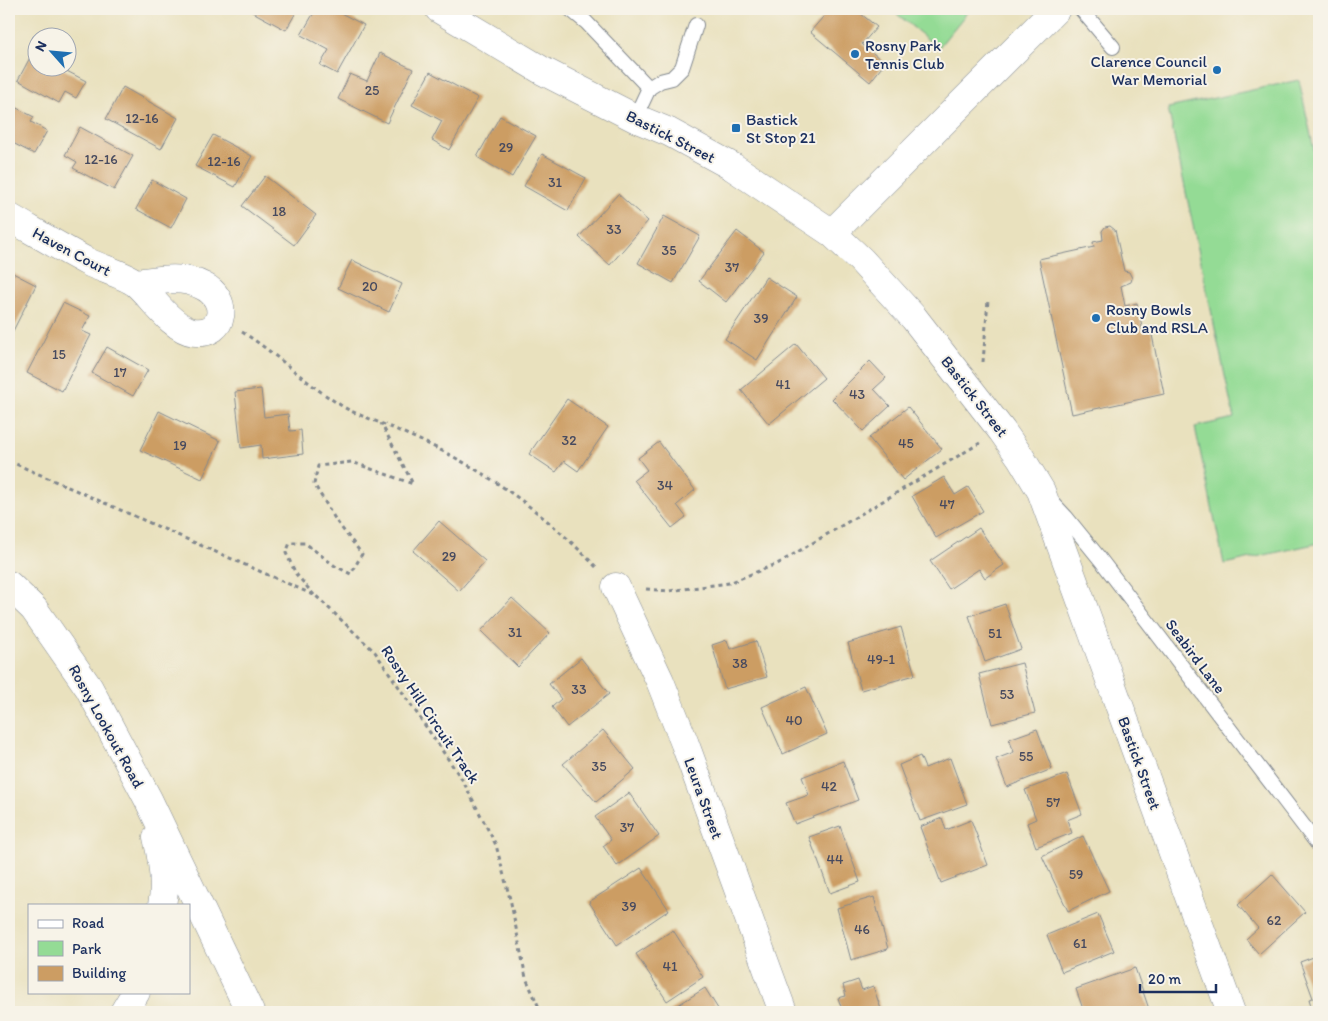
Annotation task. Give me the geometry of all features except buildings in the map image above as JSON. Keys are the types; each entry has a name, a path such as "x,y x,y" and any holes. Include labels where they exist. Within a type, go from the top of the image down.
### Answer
{"street":[{"name":"Bastick Street","path":"439,9 543,71 635,118 670,132 732,167 777,196 832,234 861,260 914,318 1002,431 1041,491 1231,1012"},
{"path":"832,234 1056,9"},
{"name":"Haven Court","path":"9,217 89,262 136,283 154,304 182,327 190,331 200,333 208,331 215,327 220,318"},
{"path":"136,283 169,279 203,285 212,292 222,307 220,318"},
{"name":"Rosny Lookout Road","path":"9,585 34,610 89,688 148,799 250,1012"},
{"name":"Leura Street","path":"616,587 660,681 783,1012"},
{"name":"Rosny Lookout Road","path":"148,799 162,861 162,904"},
{"path":"124,1012 135,994"}],"lane":[{"path":"570,9 586,22 649,88"},
{"path":"1081,9 1113,47"},
{"path":"635,118 649,88 672,78 682,68 696,25"},
{"name":"Seabird Lane","path":"1041,491 1066,517 1100,559 1319,846"}],"path":[{"path":"971,392 981,378 988,300"},
{"path":"220,318 259,342 338,404 359,415 429,444 472,466 538,513 579,549 616,587 670,591 729,583 779,563 930,471 1002,431"},
{"path":"316,596 296,574 286,553 290,543 305,543 335,566 351,574 362,554 338,522 314,484 318,466 352,462 413,484 380,423"},
{"name":"Rosny Hill Circuit Track","path":"9,461 316,596 375,652 463,781 496,846 511,903 526,978 541,1012"}],"green space":[{"path":"891,9 970,9 938,48"},
{"path":"1299,80 1319,173 1319,543 1224,564 1195,427 1234,418 1168,108"}],"place":[{"name":"Rosny Park Tennis Club","path":"855,54"},
{"name":"Clarence Council War Memorial","path":"1217,70"},
{"name":"Bastick St Stop 21","path":"736,128"},
{"name":"Rosny Bowls Club and RSLA","path":"1096,318"}]}
